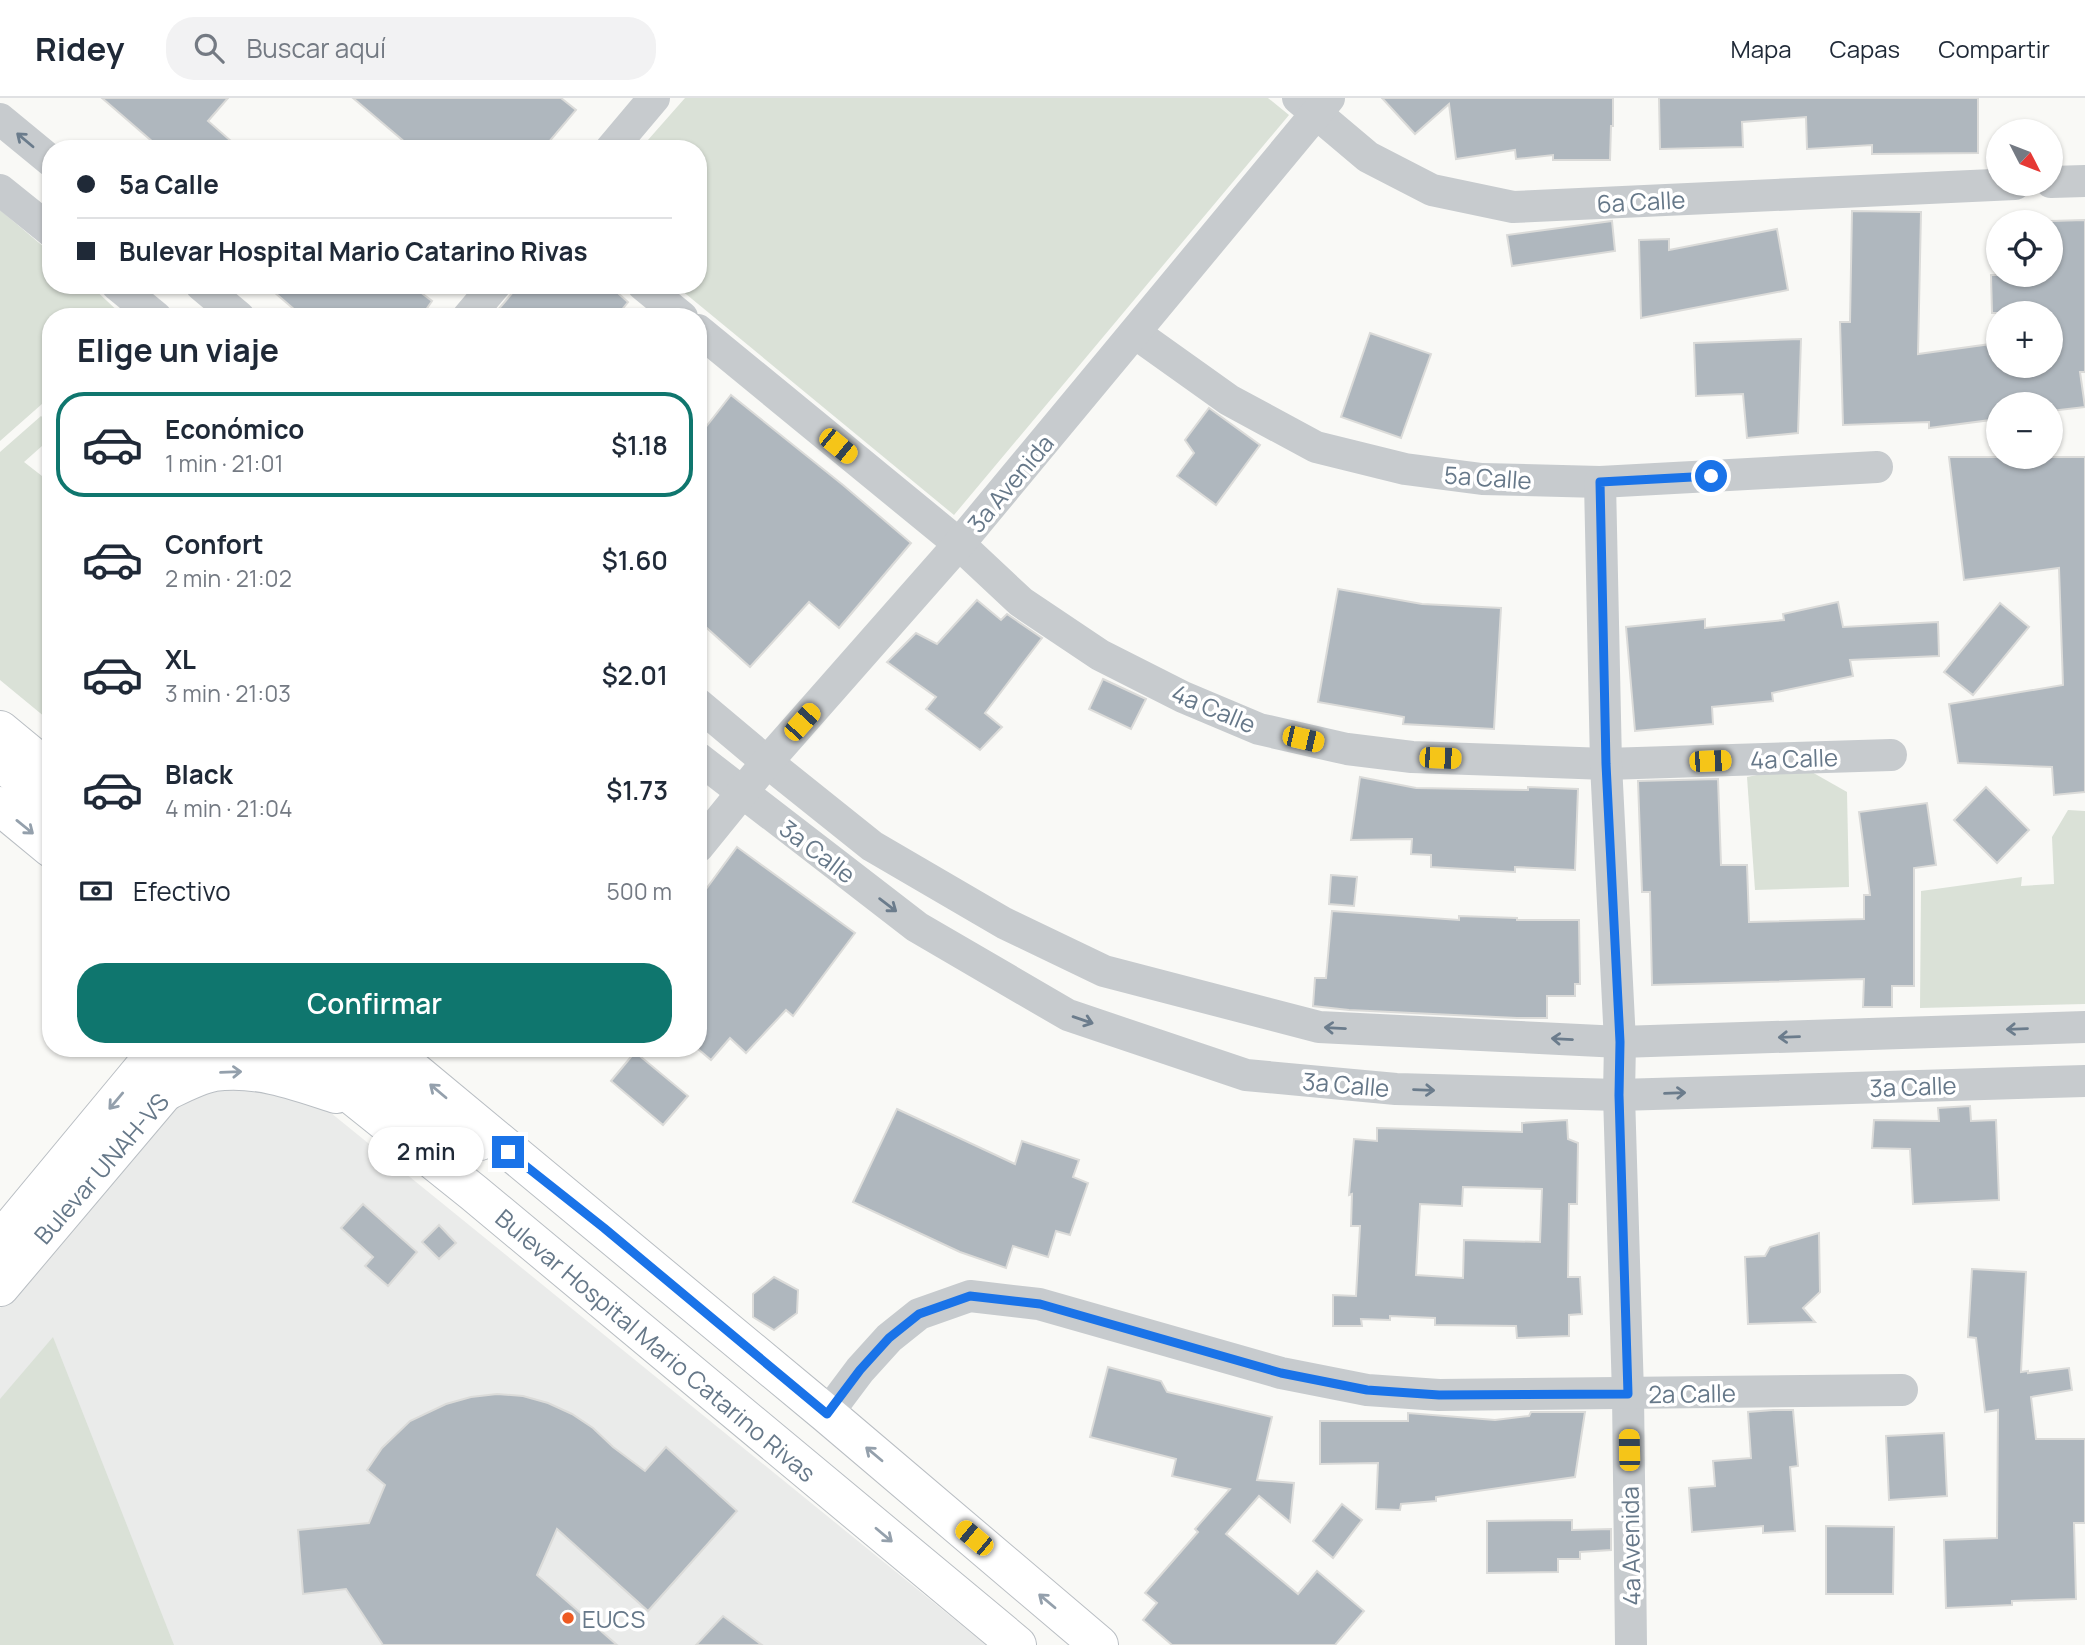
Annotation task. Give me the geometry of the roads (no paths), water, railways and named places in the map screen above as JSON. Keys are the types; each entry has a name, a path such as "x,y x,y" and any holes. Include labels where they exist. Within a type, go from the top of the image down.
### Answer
{"main road":[{"path":"0,730 42,765"},
{"path":"0,761 42,796"},
{"path":"0,806 42,841"},
{"name":"Bulevar UNAH-VS","path":"0,1241 153,1057"},
{"name":"Bulevar UNAH-VS","path":"0,1287 195,1057"},
{"name":"Bulevar Hospital Mario Catarino Rivas","path":"304,1057 474,1193 1017,1645"},
{"path":"353,1057 432,1122 508,1152"},
{"path":"397,1057 827,1414 1100,1645"},
{"path":"167,1091 214,1072 244,1071 279,1075 360,1102"},
{"path":"432,1122 474,1193"}],"street":[{"path":"619,140 654,98"},
{"name":"6a Calle","path":"1314,103 1368,157 1432,190 1513,207 1986,185"},
{"name":"3a Avenida","path":"707,836 767,762 959,544 1135,333 1314,103"},
{"path":"0,119 42,154"},
{"path":"2063,182 2085,181"},
{"path":"0,190 42,224"},
{"path":"128,294 145,308"},
{"path":"212,294 228,308"},
{"path":"476,308 487,294"},
{"path":"654,294 671,308"},
{"name":"5a Calle","path":"1135,333 1229,400 1315,447 1405,469 1482,479 1600,482 1877,467"},
{"name":"4a Calle","path":"707,337 959,544 1021,601 1100,655 1183,697 1259,729 1347,749 1412,757 1606,764 1891,755"},
{"name":"4a Avenida","path":"1600,482 1606,764 1620,1042 1631,1645"},
{"name":"3a Calle","path":"707,712 872,846 1004,923 1104,971 1319,1027 1620,1042 2085,1027"},
{"name":"3a Calle","path":"707,765 917,928 1068,1015 1246,1075 1396,1089 1619,1095 2085,1081"},
{"name":"2a Calle","path":"827,1414 860,1370 889,1338 919,1314 970,1296 1040,1304 1281,1373 1367,1390 1439,1395 1902,1390"}],"place":[{"name":"EUCS","path":"568,1618"}]}
